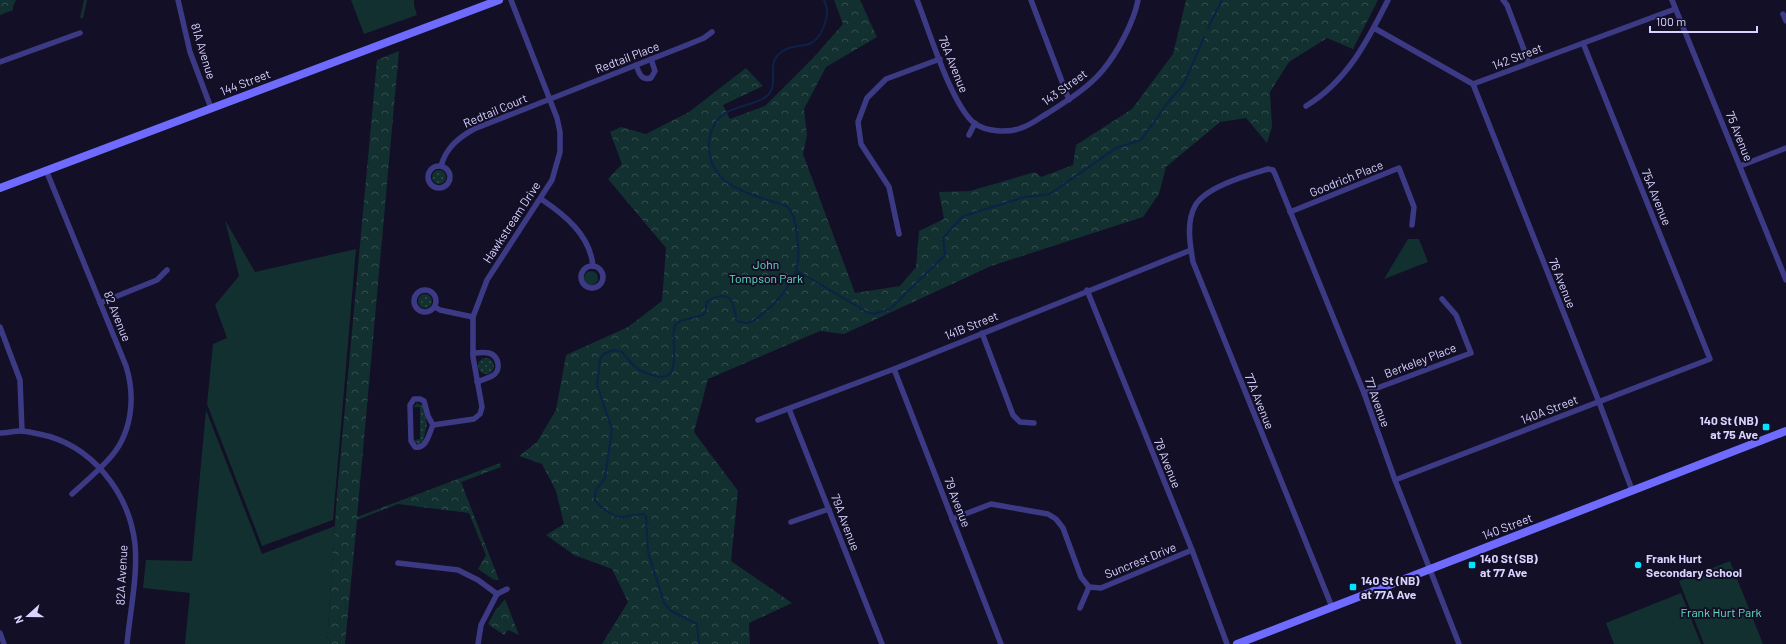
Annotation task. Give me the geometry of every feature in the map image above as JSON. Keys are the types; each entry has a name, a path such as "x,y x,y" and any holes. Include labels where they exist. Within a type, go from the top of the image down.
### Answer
{"main road":[{"name":"144 Street","path":"0,188 499,0"},
{"name":"140 Street","path":"1238,644 1786,431"}],"street":[{"name":"81A Avenue","path":"178,0 190,52 211,108"},
{"name":"Hawkstream Drive","path":"433,425 474,419 480,414 482,407 473,354 473,317 487,280 552,180 560,152 560,132 557,118 511,0"},
{"name":"78A Avenue","path":"917,0 957,101 975,124 983,128"},
{"path":"1031,0 1069,100"},
{"name":"143 Street","path":"983,128 1005,130 1021,128 1069,100 1094,80 1111,59 1126,31 1138,0"},
{"path":"1306,106 1317,99 1350,66 1374,28 1388,0"},
{"path":"1503,0 1507,5 1529,63"},
{"name":"75 Avenue","path":"1672,0 1786,280"},
{"name":"142 Street","path":"1473,84 1676,9"},
{"path":"1783,14 1786,21"},
{"path":"1374,28 1473,84"},
{"name":"Redtail Place","path":"549,99 704,38 712,32"},
{"path":"0,62 80,33"},
{"name":"75A Avenue","path":"1583,43 1710,359"},
{"path":"636,65 641,76 646,79 651,78 655,71 651,59"},
{"path":"899,234 889,187 861,144 858,122 867,98 886,79 940,59"},
{"name":"76 Avenue","path":"1473,84 1599,402 1632,490"},
{"name":"Redtail Court","path":"441,166 443,159 451,145 463,135 549,99"},
{"path":"969,135 975,124"},
{"path":"1740,166 1786,148"},
{"name":"Goodrich Place","path":"1290,212 1399,168 1414,207 1412,225"},
{"name":"82 Avenue","path":"46,170 126,366 130,379 132,400 130,413 122,439 114,453 72,494"},
{"name":"77 Avenue","path":"1199,201 1222,186 1262,170 1273,170 1364,394 1395,480 1459,644"},
{"path":"541,199 556,209 577,229 591,252 593,266"},
{"name":"77A Avenue","path":"1199,201 1194,207 1191,218 1191,250 1193,262 1332,607"},
{"name":"141B Street","path":"758,420 894,369 982,332 1191,250"},
{"path":"100,303 156,280 167,270"},
{"path":"422,290 430,291 435,296 435,307 429,311 422,312 419,310 414,301 416,294 422,290"},
{"name":"78 Avenue","path":"1087,290 1192,550 1227,644"},
{"name":"Berkeley Place","path":"1364,394 1470,353 1456,315 1442,299"},
{"path":"435,307 440,310 473,317"},
{"path":"0,327 20,380 22,431"},
{"path":"982,332 1013,415 1020,422 1034,423"},
{"path":"473,354 492,354 498,365 493,376 477,382"},
{"name":"140A Street","path":"1395,480 1710,359"},
{"name":"79 Avenue","path":"894,369 1001,644"},
{"path":"420,398 424,401 428,416 433,425 425,444 421,447 413,445 411,441 410,405 412,401 420,398"},
{"name":"79A Avenue","path":"790,409 882,644"},
{"path":"0,433 22,431 53,437 83,453 99,468"},
{"name":"82A Avenue","path":"99,468 112,483 121,497 128,513 134,537 135,562 128,644"},
{"path":"952,519 991,504 1048,514 1056,519 1063,528 1081,578 1089,587 1080,608"},
{"path":"791,522 829,509"},
{"name":"Suncrest Drive","path":"1089,587 1101,588 1192,550"},
{"path":"398,563 458,570 478,580 497,594"},
{"path":"478,644 481,625 497,594 507,589"},
{"path":"0,633 4,644"}],"green space":[{"path":"0,0 16,0 13,10 0,15"},
{"path":"84,0 87,0 83,18 80,18"},
{"path":"351,0 414,0 417,15 364,34"},
{"name":"John Tompson Park","path":"834,0 860,0 877,37 826,67 804,109 807,135 803,154 855,293 900,286 916,267 919,231 944,219 939,192 970,191 1035,172 1041,177 1073,165 1076,145 1132,109 1173,54 1186,0 1378,0 1353,49 1327,38 1289,62 1270,92 1272,127 1267,143 1246,118 1220,122 1166,167 1159,194 1143,217 991,266 844,334 820,331 708,379 694,432 738,491 731,561 792,603 749,623 750,644 602,644 628,602 612,569 574,555 546,535 564,524 556,491 542,464 519,456 537,442 556,410 566,355 628,327 662,301 666,248 608,179 622,164 610,132 621,127 646,134 689,112 746,68 763,86 723,105 730,119 765,106 813,58 843,24"},
{"path":"399,51 357,517 500,463 501,467 461,482 499,580 494,580 478,569 486,555 469,513 398,504 357,520 345,644 327,644 337,494 377,60"},
{"path":"436,170 442,170 446,174 446,180 442,184 436,184 432,180 432,174"},
{"path":"225,220 255,272 356,249 333,520 262,546 207,404 213,344 227,338 215,305 239,276"},
{"path":"1408,239 1419,239 1428,262 1384,279"},
{"path":"591,271 596,273 598,278 596,283 591,285 586,283 584,278 586,273"},
{"path":"425,294 430,296 432,301 430,306 425,308 420,306 418,301 420,296"},
{"path":"486,358 492,360 494,366 492,372 486,374 480,372 478,366 480,360"},
{"path":"417,403 423,406 427,425 423,441 419,444 414,440 420,439 420,407 414,407"},
{"path":"206,410 262,554 335,526 327,644 185,644 190,593 143,588 146,560 192,561"},
{"name":"Frank Hurt Park","path":"1730,561 1763,644 1704,644 1679,581"},
{"path":"1681,593 1701,644 1614,644 1606,623"},
{"path":"505,599 519,635 508,630 504,635 488,624 495,611"}],"waterway":[{"path":"699,644 697,624 671,611 664,603 648,552 646,516 643,514 621,517 615,516 605,510 595,499 596,490 605,478 612,429 597,385 600,360 603,354 614,350 622,352 633,365 640,370 656,376 665,377 670,373 673,367 674,331 675,325 680,321 703,315 706,311 706,303 715,297 723,296 732,302 737,321 746,323 751,322 774,304 792,280 798,262 798,248 794,218 791,212 786,206 747,193 724,180 716,170 710,158 709,143 715,123 724,114 728,111 759,101 768,95 773,86 773,64 778,55 791,47 810,44 820,34 827,17 827,9 824,0"},
{"path":"1208,28 1222,0"},
{"path":"796,270 867,312 873,314 890,309 945,255 943,238 963,216 1025,197 1050,194 1116,148 1141,140 1169,101 1184,84 1204,37"}],"place":[{"name":"140 St (NB) at 75 Ave","path":"1766,427"},
{"name":"140 St (SB) at 77 Ave","path":"1472,565"},
{"name":"Frank Hurt Secondary School","path":"1638,565"},
{"name":"140 St (NB) at 77A Ave","path":"1353,587"}]}
